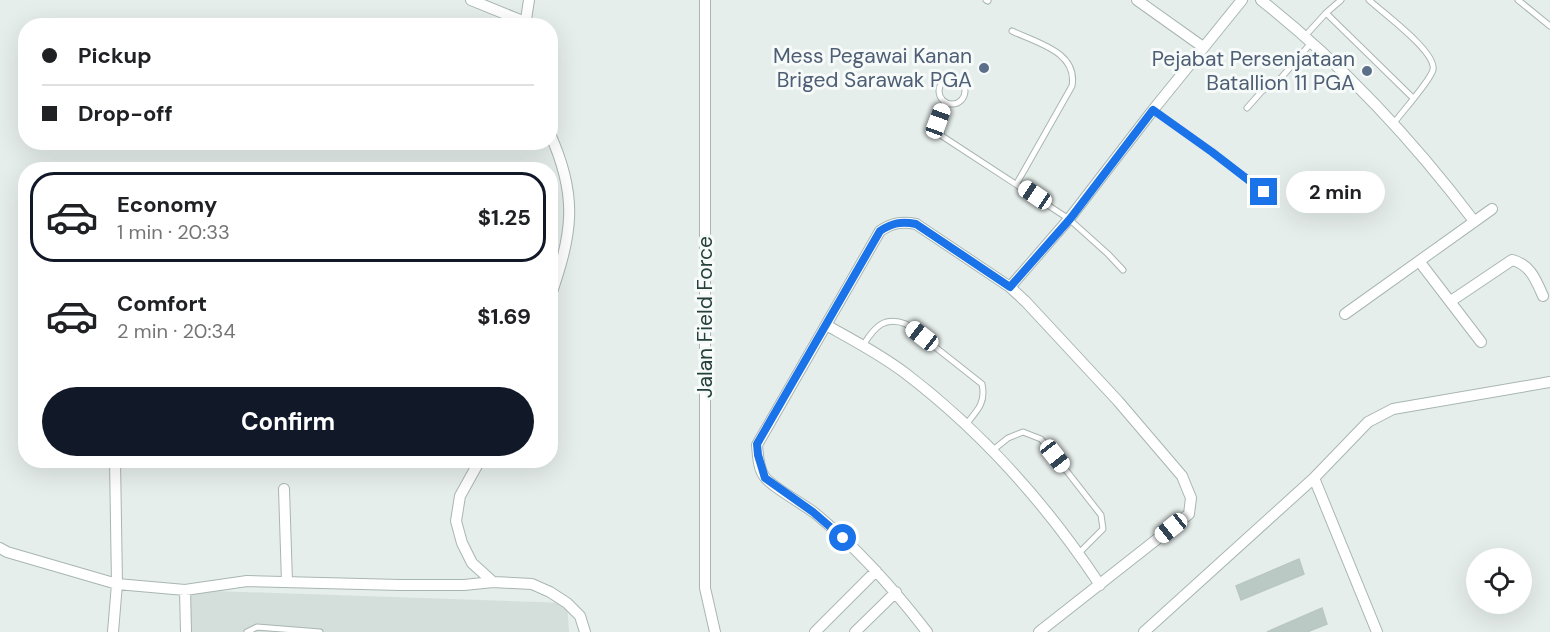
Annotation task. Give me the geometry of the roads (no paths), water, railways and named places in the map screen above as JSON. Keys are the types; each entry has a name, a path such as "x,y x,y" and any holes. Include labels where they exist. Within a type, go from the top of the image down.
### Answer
{"street":[{"path":"471,0 512,18"},
{"path":"526,18 529,0"},
{"name":"Jalan Field Force","path":"705,0 705,588 715,632"},
{"path":"1137,0 1203,47"},
{"path":"1010,287 1070,219 1153,110 1242,0"},
{"path":"1261,0 1309,39 1394,123 1442,178 1474,221"},
{"path":"557,150 564,167 570,215 565,249 558,272"},
{"path":"1345,314 1492,209"},
{"path":"927,632 896,592 843,538 813,512 765,478 757,444 880,231 891,223 904,222 916,224 1010,287 1118,401 1182,476 1191,498 1189,514 1039,632"},
{"path":"1451,301 1512,260 1519,261 1533,273 1543,296"},
{"path":"1419,261 1481,342"},
{"path":"826,325 864,344 905,373 967,423 993,450 1079,554 1100,585"},
{"path":"1144,632 1314,478 1368,422 1393,409 1550,382"},
{"path":"113,632 117,584 116,468"},
{"path":"476,468 460,496 456,521 471,563 493,582"},
{"path":"1314,478 1377,632"},
{"path":"284,489 286,582"},
{"path":"0,548 117,584 185,590 247,581 400,585 464,585 493,582 532,584 567,603 580,616 585,632"},
{"path":"815,632 876,571"},
{"path":"185,590 186,632"},
{"path":"855,632 896,592"}],"lane":[{"path":"1247,108 1262,91 1281,78 1326,13 1341,0"},
{"path":"1369,0 1421,46 1432,59 1433,72 1394,123"},
{"path":"1518,0 1550,26"},
{"path":"1326,13 1413,98"},
{"path":"1012,31 1063,54 1074,75 1072,86 1017,183"},
{"path":"950,78 959,81 964,88 962,98 952,104 945,102 939,92 940,85 950,78"},
{"path":"945,102 938,121 942,136 1070,219 1123,270"},
{"path":"1153,110 1264,192"},
{"path":"864,344 880,324 891,320 906,324 982,384 983,404 967,423"},
{"path":"993,450 1008,438 1023,432 1041,439 1101,515 1102,529 1079,554"},
{"path":"247,632 257,627 320,632"}],"place":[{"name":"Mess Pegawai Kanan Briged Sarawak PGA","path":"984,68"},
{"name":"Pejabat Persenjataan Batallion 11 PGA","path":"1367,71"}]}
